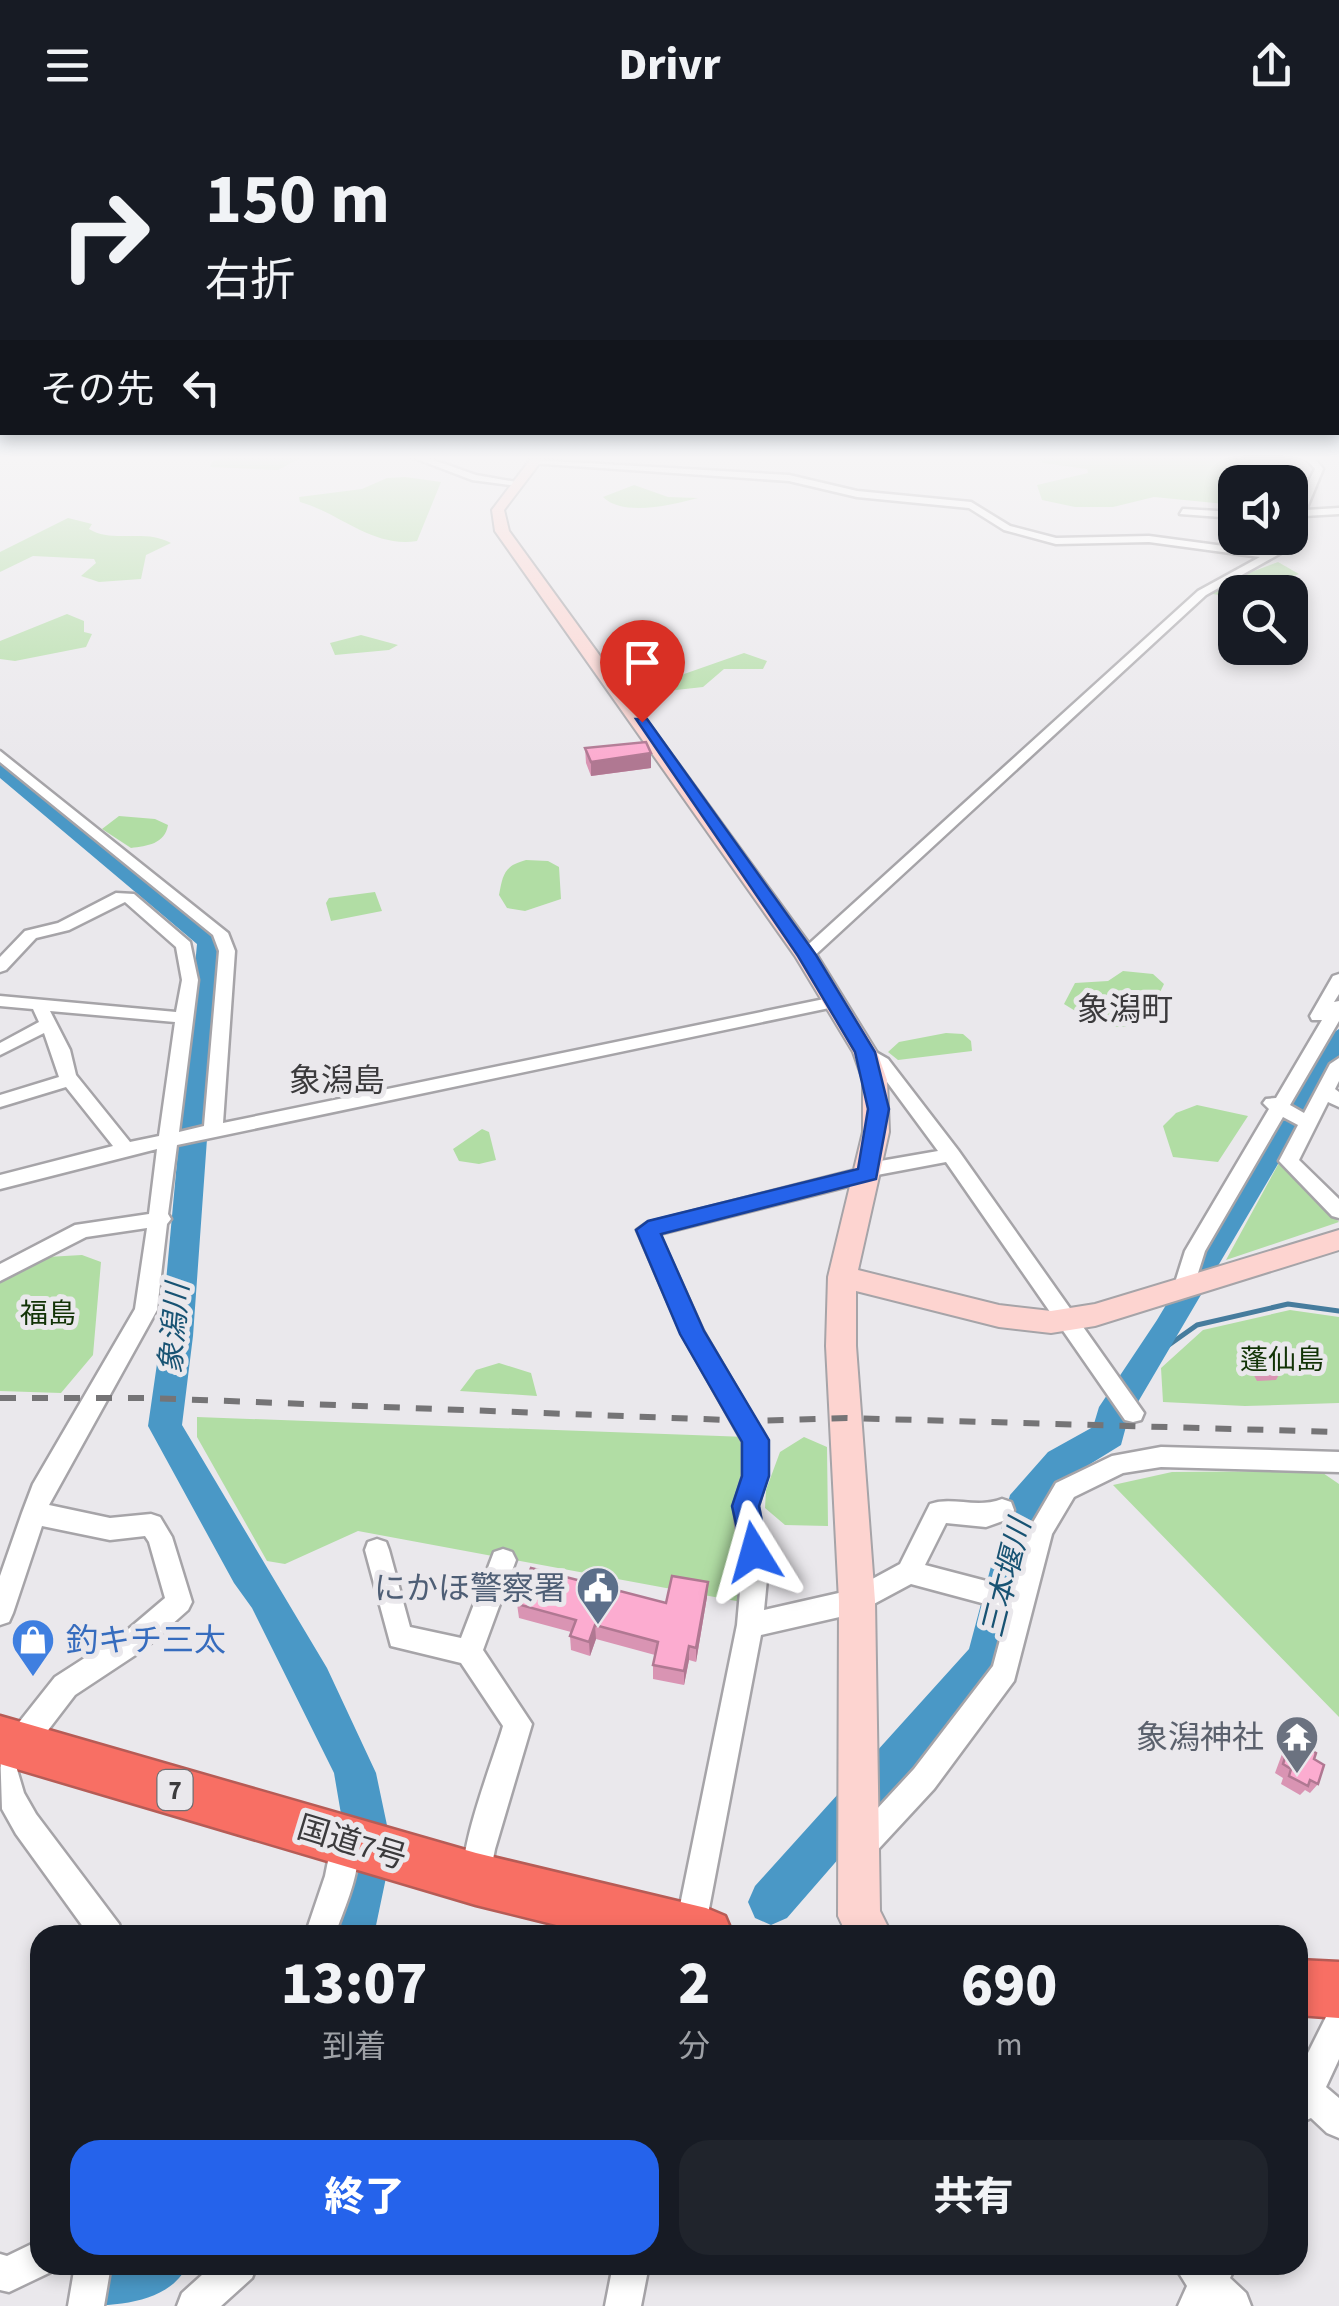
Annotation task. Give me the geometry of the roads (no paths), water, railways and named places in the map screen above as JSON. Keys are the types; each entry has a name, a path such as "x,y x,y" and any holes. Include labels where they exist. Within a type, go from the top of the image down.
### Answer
{"highway":[{"name":"国道7号","path":"6,1749 346,1839 476,1879 659,1925"},
{"path":"1308,1988 1339,1990"}],"street":[{"path":"519,558 622,695 806,955 865,1052 878,1109 868,1172 842,1277 842,1346 857,1601 862,1791 859,1916 865,1925"},
{"path":"806,955 1202,593 1266,558"},
{"path":"0,755 220,933 226,950 213,1132"},
{"path":"0,967 32,934 63,927 116,898 129,897 184,945 190,980 146,1310 73,1434 34,1513 0,1613"},
{"path":"1307,1123 1271,1105 1273,1094 1339,979"},
{"path":"0,1001 184,1018"},
{"path":"0,1182 126,1148 834,1002"},
{"path":"39,1006 70,1080 126,1148"},
{"path":"1196,1285 1195,1251 1339,1006"},
{"path":"0,1050 49,1024"},
{"path":"865,1052 882,1063 951,1155 1133,1413"},
{"path":"1339,1064 1332,1095 1307,1123 1288,1161 1339,1211"},
{"path":"0,1101 70,1080"},
{"path":"697,1925 750,1626 755,1569 746,1506 755,1476 755,1440 693,1334 648,1230 868,1172 951,1155"},
{"path":"0,1273 82,1230 161,1219"},
{"path":"842,1277 1026,1322 1070,1320 1339,1240"},
{"path":"860,1847 924,1779 1006,1672 1040,1531 1065,1490 1089,1474 1160,1457 1338,1464"},
{"path":"750,1626 857,1601 909,1572 939,1512 986,1516 1002,1510"},
{"path":"34,1513 110,1529 150,1526 160,1537 179,1602 134,1641 65,1686 6,1749 6,1803 100,1925"},
{"path":"377,1550 400,1637 469,1652 518,1724 480,1850 476,1879"},
{"path":"469,1652 504,1560"},
{"path":"909,1572 1022,1602"},
{"path":"323,1925 340,1876 346,1839"},
{"path":"1308,2089 1335,2043"},
{"path":"1308,2103 1339,2121"},
{"path":"0,2272 9,2274 30,2263"},
{"path":"86,2306 91,2275"},
{"path":"195,2306 228,2275"},
{"path":"623,2306 629,2275"}],"waterway":[{"name":"象潟川","path":"0,768 209,942 177,1336 165,1426 247,1571 266,1595 329,1712 355,1773 364,1804 369,1861 354,1925"},
{"name":"三本堰川","path":"771,1902 987,1659 1023,1506 1061,1463 1109,1435 1111,1417 1168,1329 1339,1037"},
{"path":"1149,1359 1197,1325 1288,1304 1339,1311"},
{"name":"象潟川","path":"93,2306 144,2275"}],"railway":[{"path":"0,1398 149,1398 753,1421 847,1418 1339,1432"}],"place":[{"name":"にかほ警察署","path":"598,1626"},
{"name":"釣キチ三太","path":"33,1678"},
{"name":"象潟神社","path":"1297,1775"}],"district":[{"name":"象潟町","path":"1125,1009"},
{"name":"象潟島","path":"337,1080"}],"park label":[{"name":"福島","path":"48,1313"},
{"name":"蓬仙島","path":"1282,1359"}]}
